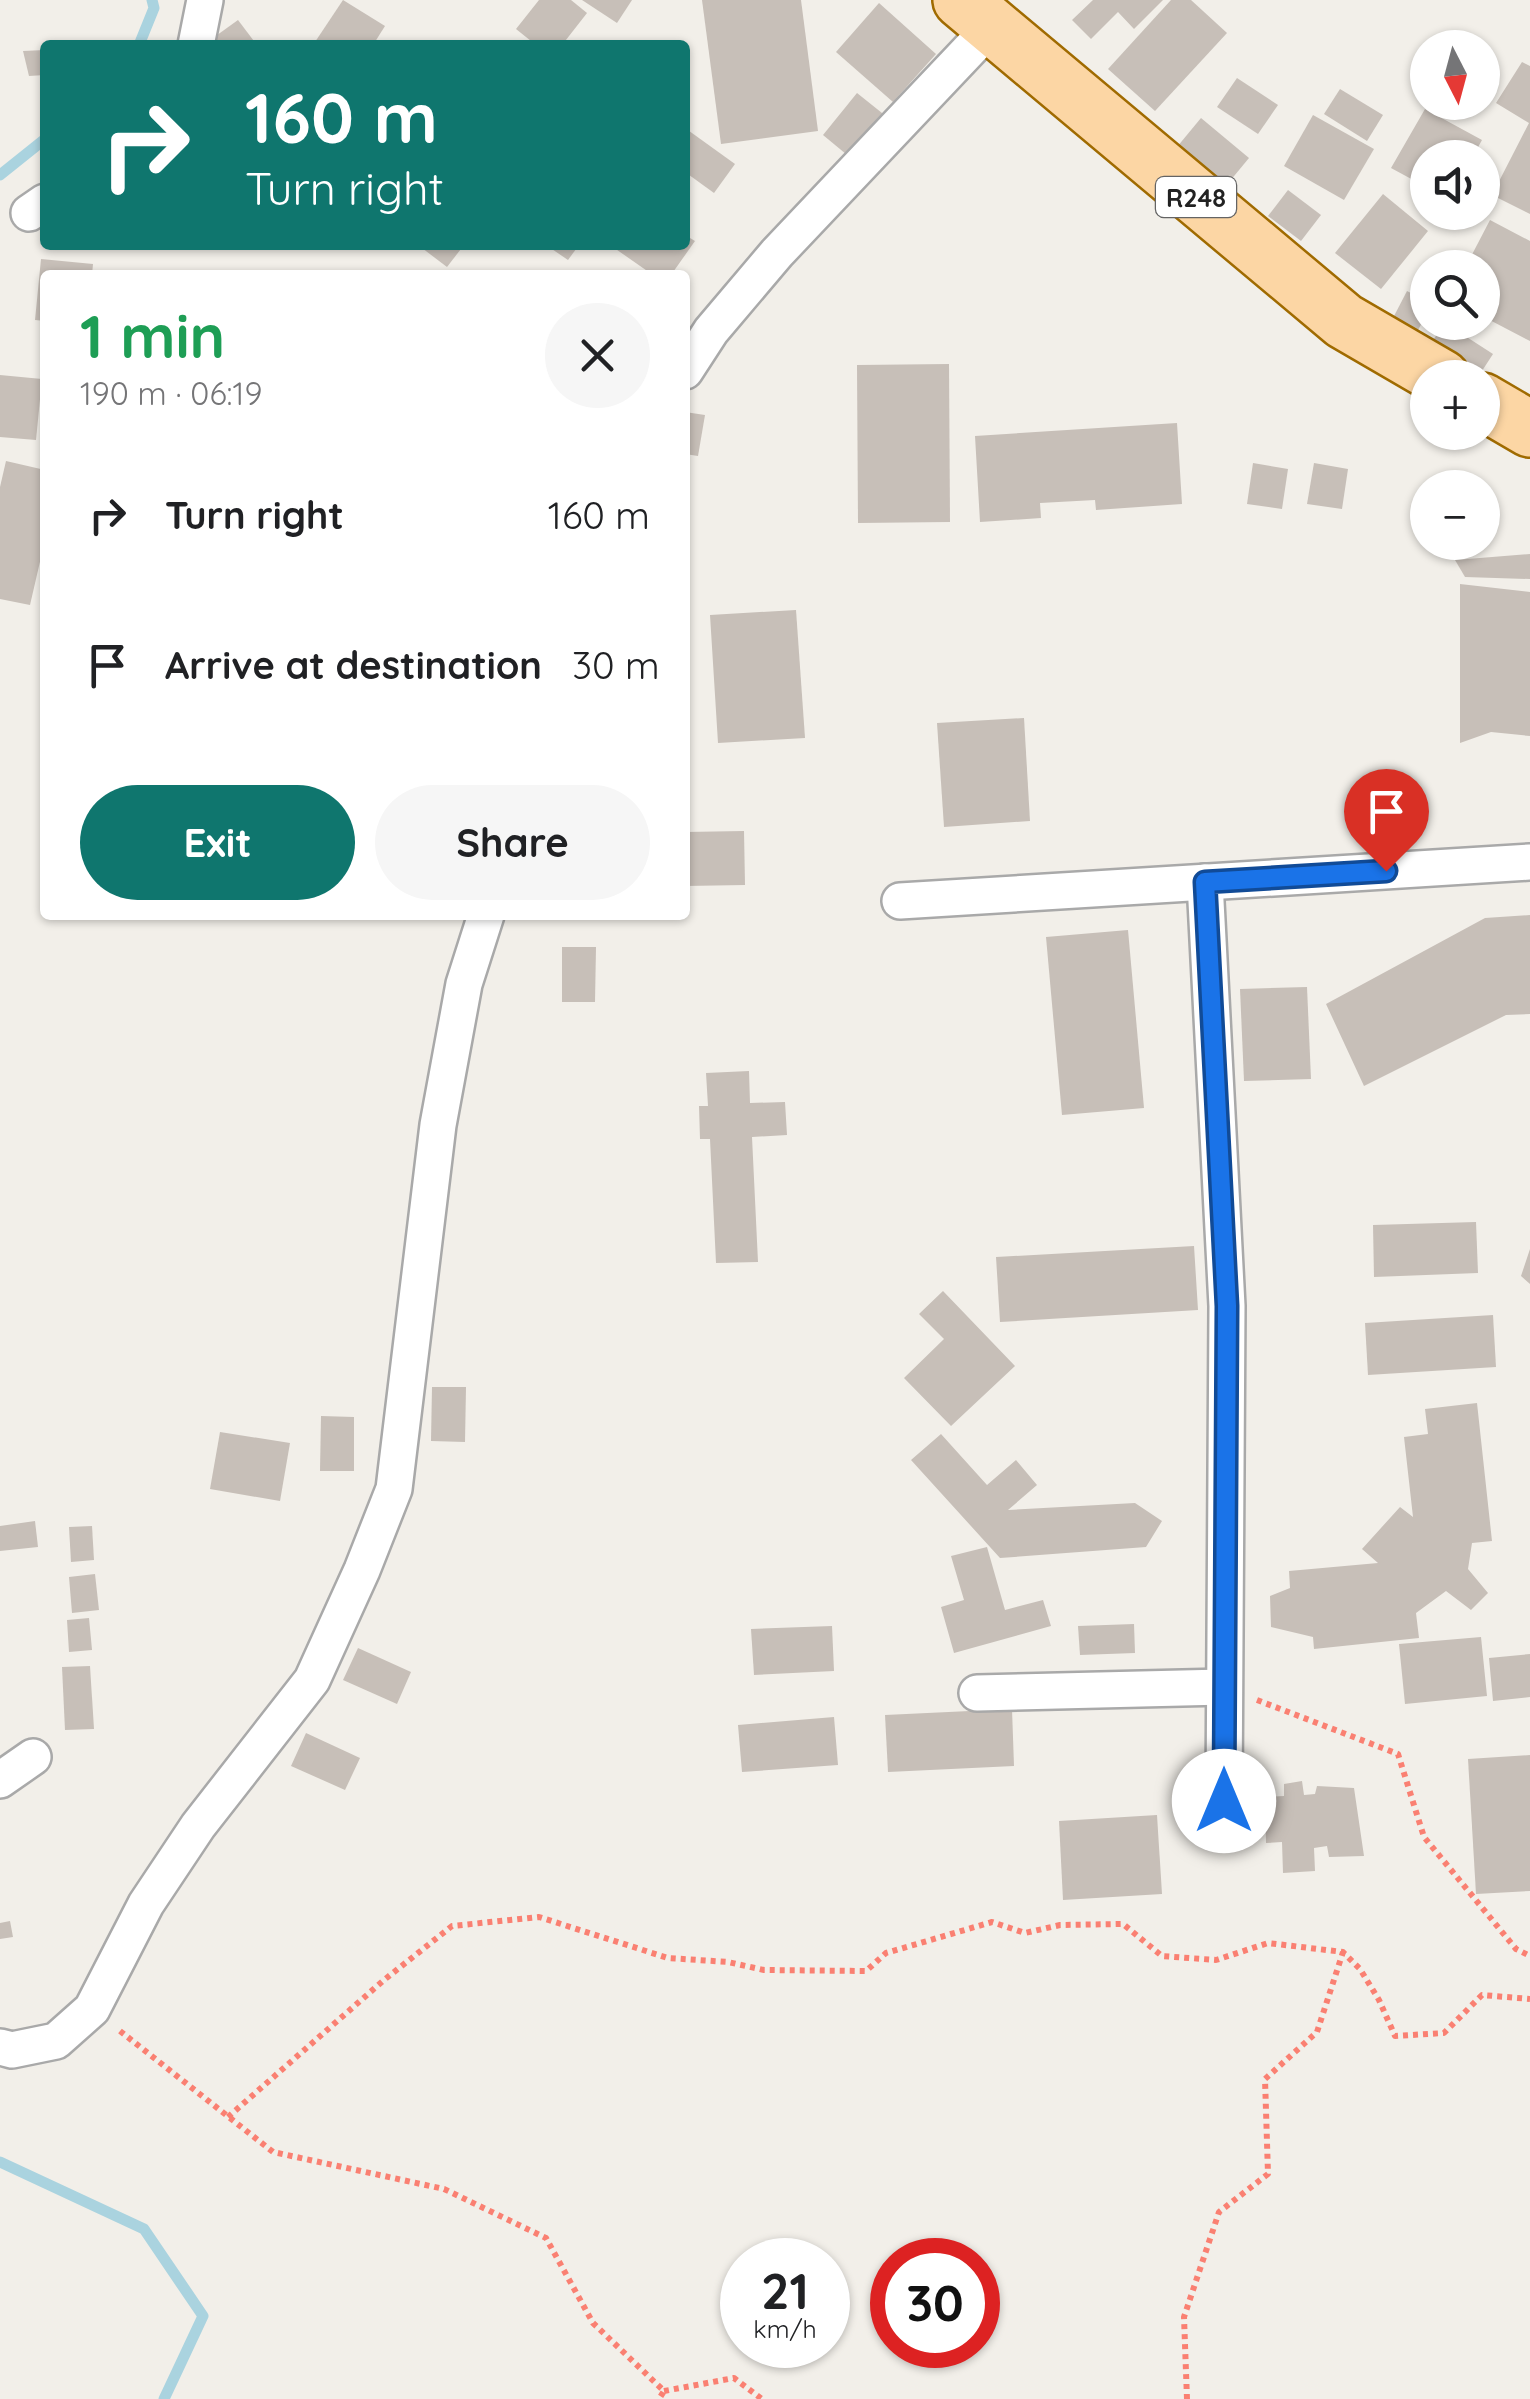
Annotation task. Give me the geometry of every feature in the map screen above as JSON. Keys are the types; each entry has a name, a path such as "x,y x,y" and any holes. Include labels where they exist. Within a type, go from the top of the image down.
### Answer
{"main road":[{"name":"R248","path":"976,13 1344,321 1411,360"},
{"path":"1500,412 1530,429"}],"street":[{"path":"197,40 205,0"},
{"path":"690,363 710,331 976,13"},
{"path":"900,901 1530,862"},
{"path":"1205,882 1227,1306 1224,1801"},
{"path":"0,2046 12,2050 56,2041 92,2010 146,1904 198,1826 312,1680 394,1489 438,1124 464,984 484,920"},
{"path":"977,1693 1224,1687"},
{"path":"0,1780 33,1757"}],"path":[{"path":"1224,1687 1398,1754 1424,1837 1516,1949 1530,1956"},
{"path":"228,2117 452,1926 538,1916 668,1958 728,1962 764,1970 866,1971 886,1953 992,1922 1024,1933 1060,1925 1123,1924 1162,1956 1216,1960 1268,1943 1343,1952 1370,1984 1395,2036 1444,2033 1482,1995 1530,1998"},
{"path":"1187,2399 1184,2317 1219,2212 1268,2174 1265,2079 1317,2032 1343,1952"},
{"path":"92,2010 273,2152 444,2189 546,2238 593,2324 664,2391"},
{"path":"659,2399 664,2391 734,2378 762,2399"}],"building":[{"path":"343,0 385,26 376,40 316,40"},
{"path":"539,0 571,0 587,13 566,40 530,40 516,29"},
{"path":"582,0 632,0 617,23"},
{"path":"702,0 801,0 818,131 721,144"},
{"path":"1093,0 1163,0 1134,29 1118,12 1091,39 1072,20"},
{"path":"1171,0 1191,0 1227,33 1155,111 1108,69"},
{"path":"879,3 936,54 893,102 836,52"},
{"path":"238,20 253,40 214,40"},
{"path":"40,50 40,75 29,76 23,51"},
{"path":"1522,62 1530,66 1530,214 1500,199 1500,179 1529,123 1500,105 1500,97"},
{"path":"1237,78 1278,105 1258,134 1217,107"},
{"path":"1340,89 1383,115 1367,141 1324,114"},
{"path":"857,93 887,117 852,159 823,135"},
{"path":"1313,115 1374,149 1344,200 1284,166"},
{"path":"1201,118 1249,158 1220,193 1172,153"},
{"path":"1419,120 1445,120 1482,140 1410,140 1410,178 1391,168"},
{"path":"690,132 735,164 714,193 690,176"},
{"path":"1288,190 1321,215 1301,241 1268,216"},
{"path":"1383,194 1410,216 1410,230 1428,231 1381,289 1335,253"},
{"path":"1500,225 1530,241 1530,341 1500,325 1500,250 1474,250 1485,230 1500,230"},
{"path":"425,250 460,250 447,267"},
{"path":"553,250 575,250 568,260"},
{"path":"617,250 689,250 675,270 646,270"},
{"path":"41,259 93,264 92,270 40,270 40,320 35,320"},
{"path":"1407,291 1410,293 1410,326 1393,318"},
{"path":"1471,340 1493,354 1489,360 1458,360 1431,343"},
{"path":"949,364 950,522 858,523 857,365"},
{"path":"0,375 40,379 36,440 0,437"},
{"path":"690,413 705,415 698,456 690,455"},
{"path":"1177,423 1182,504 1096,510 1095,500 1040,503 1041,518 980,522 975,436"},
{"path":"6,461 40,469 40,562 30,605 0,599 0,487"},
{"path":"1253,463 1288,469 1282,509 1247,504"},
{"path":"1314,463 1348,469 1342,509 1307,504"},
{"path":"1530,554 1530,579 1465,577 1455,560 1500,560 1500,556"},
{"path":"1460,584 1530,592 1530,736 1491,732 1460,743"},
{"path":"796,610 805,738 718,743 710,615"},
{"path":"1024,718 1030,821 944,827 937,723"},
{"path":"744,831 745,885 690,886 690,832"},
{"path":"1530,915 1530,1014 1506,1015 1364,1086 1326,1004 1485,918"},
{"path":"1128,930 1144,1108 1062,1115 1046,937"},
{"path":"562,947 596,947 595,1002 562,1002"},
{"path":"1307,987 1311,1079 1244,1081 1240,989"},
{"path":"749,1071 750,1103 785,1102 787,1135 752,1137 758,1262 716,1263 710,1139 700,1139 699,1106 708,1106 706,1073"},
{"path":"1476,1222 1478,1273 1374,1277 1373,1225"},
{"path":"1194,1246 1198,1310 1000,1322 996,1257"},
{"path":"1530,1249 1530,1284 1521,1276"},
{"path":"943,1291 1015,1366 951,1426 904,1378 944,1339 919,1314"},
{"path":"1493,1315 1496,1367 1368,1375 1365,1323"},
{"path":"432,1387 466,1387 465,1442 431,1441"},
{"path":"1477,1403 1492,1541 1472,1543 1468,1569 1488,1593 1471,1610 1446,1591 1416,1613 1419,1638 1314,1649 1313,1637 1271,1627 1270,1596 1290,1588 1289,1571 1378,1563 1362,1549 1400,1507 1413,1517 1404,1437 1428,1434 1425,1409"},
{"path":"321,1416 354,1417 354,1471 320,1471"},
{"path":"220,1432 290,1443 280,1501 210,1489"},
{"path":"941,1434 987,1485 1016,1460 1037,1485 1008,1510 1135,1503 1162,1521 1146,1547 1000,1558 911,1460"},
{"path":"35,1521 38,1547 0,1551 0,1526"},
{"path":"92,1526 94,1560 71,1562 69,1527"},
{"path":"987,1547 1005,1610 1043,1600 1051,1626 954,1653 941,1607 964,1600 951,1556"},
{"path":"95,1574 99,1610 72,1613 69,1577"},
{"path":"89,1618 92,1650 69,1652 67,1620"},
{"path":"1134,1624 1135,1653 1080,1655 1078,1626"},
{"path":"832,1626 834,1671 754,1675 751,1629"},
{"path":"1481,1637 1487,1696 1405,1704 1399,1644"},
{"path":"358,1648 411,1672 397,1704 343,1680"},
{"path":"1530,1654 1530,1697 1493,1701 1489,1658"},
{"path":"90,1666 94,1729 65,1730 62,1667"},
{"path":"1012,1709 1014,1766 888,1772 885,1715"},
{"path":"834,1717 838,1765 742,1772 738,1725"},
{"path":"306,1733 360,1758 345,1790 291,1766"},
{"path":"1530,1755 1530,1891 1476,1894 1468,1759"},
{"path":"1302,1781 1304,1795 1315,1794 1317,1786 1354,1788 1364,1856 1329,1857 1327,1846 1314,1848 1315,1871 1283,1873 1282,1842 1266,1843 1265,1797 1284,1796 1284,1784"},
{"path":"1157,1815 1162,1894 1063,1900 1059,1821"},
{"path":"10,1921 13,1937 0,1939 0,1923"}],"waterway":[{"path":"141,40 154,8 152,0"},
{"path":"0,175 40,143"},
{"path":"0,2162 144,2229 203,2316 164,2399"}],"route":[{"path":"1224,1801 1227,1306 1205,882 1386,871"}]}
